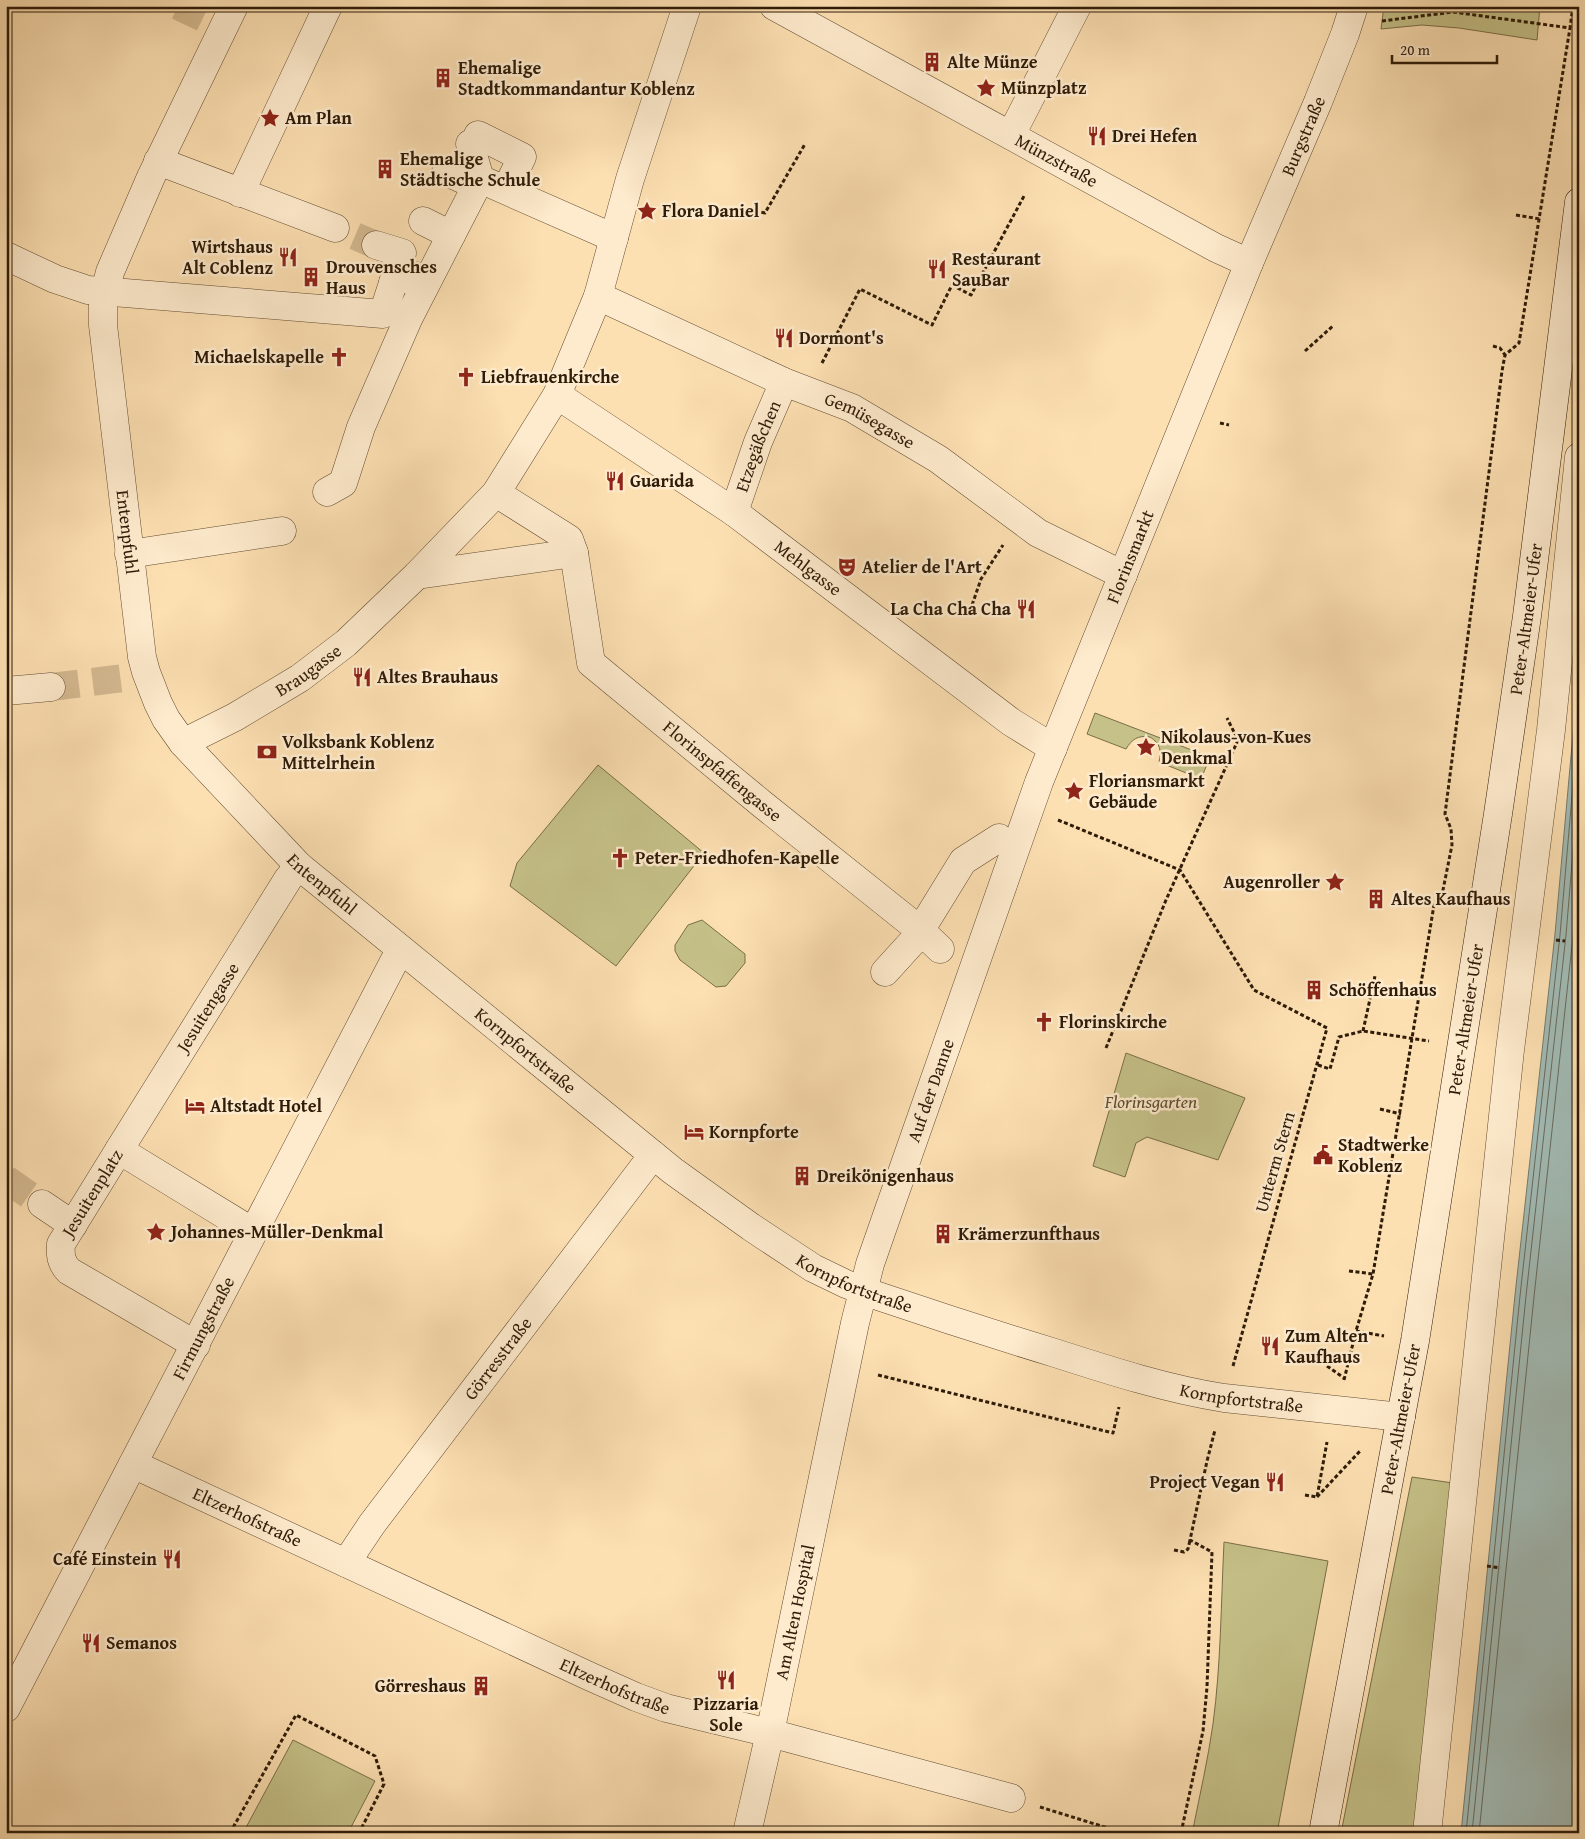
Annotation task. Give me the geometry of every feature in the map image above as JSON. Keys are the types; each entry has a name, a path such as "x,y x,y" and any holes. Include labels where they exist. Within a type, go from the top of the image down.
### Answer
{"street":[{"path":"240,193 328,6"},
{"name":"Braugasse","path":"183,743 235,717 300,678 359,631 417,574 455,525 496,493 557,395 598,296 630,179 687,6"},
{"name":"Münzstraße","path":"774,6 802,13 860,62 1011,135 1216,248 1249,263"},
{"path":"1011,135 1077,6"},
{"name":"Burgstraße","path":"1249,263 1318,102 1354,6"},
{"path":"104,291 110,272 220,18"},
{"path":"327,492 343,484 398,316 424,262 478,182 474,139 522,157 506,190"},
{"path":"158,161 334,228"},
{"path":"446,172 506,190 614,238"},
{"name":"Peter-Altmeier-Ufer","path":"1323,1833 1415,1341 1498,814 1522,656 1579,202"},
{"path":"398,316 424,262 423,221"},
{"path":"376,245 424,262"},
{"path":"6,256 65,283 104,291 138,292 398,316"},
{"name":"Florinsmarkt","path":"1007,845 1030,808 1249,263"},
{"name":"Entenpfuhl","path":"104,291 103,325 139,640 134,675 158,703 166,719 183,743 299,866 400,950"},
{"name":"Gemüsegasse","path":"598,296 784,382 852,408 938,459 1038,533 1123,575"},
{"name":"Etzegäßchen","path":"734,512 758,442 784,382"},
{"name":"Mehlgasse","path":"557,395 734,512 1011,722 1053,748"},
{"name":"Peter-Altmeier-Ufer","path":"1427,1833 1510,1050 1551,730 1579,457"},
{"name":"Florinspfaffengasse","path":"496,493 570,539 574,553 591,664 930,940"},
{"path":"129,554 282,530"},
{"path":"417,574 574,553"},
{"path":"6,690 51,687"},
{"path":"885,972 930,940 935,904 963,861 1007,845"},
{"name":"Auf der Danne","path":"840,1391 863,1291 884,1221 1007,845"},
{"name":"Jesuitengasse","path":"119,1150 288,879 299,866"},
{"name":"Kornpfortstraße","path":"400,950 702,1193 813,1268 863,1291 1082,1362 1197,1394 1401,1417"},
{"name":"Firmungstraße","path":"6,1708 400,950"},
{"name":"Jesuitenplatz","path":"196,1345 69,1271 64,1266 60,1251 61,1244 119,1150 252,1232"},
{"name":"Görresstraße","path":"346,1563 372,1524 653,1155"},
{"path":"42,1204 72,1225"},
{"name":"Am Alten Hospital","path":"747,1833 770,1733 840,1391"},
{"name":"Eltzerhofstraße","path":"133,1464 636,1697 700,1717 770,1733 1011,1798"}],"path":[{"path":"1343,1386 1356,1331 1373,1274 1401,1114 1434,905 1443,890 1452,845 1451,829 1445,814 1505,354 1519,343 1573,6"},
{"path":"1379,21 1452,12 1570,28"},
{"path":"755,211 765,213 805,144"},
{"path":"811,392 817,374 860,289 932,325 952,285 971,295 1024,196"},
{"path":"1516,215 1540,218"},
{"path":"1305,351 1334,325"},
{"path":"1493,346 1500,348 1505,354"},
{"path":"970,611 981,579 1019,519"},
{"path":"1106,1048 1166,900 1238,740 1227,718"},
{"path":"1030,808 1180,870"},
{"name":"Unterm Stern","path":"1180,870 1254,990 1327,1028 1230,1374"},
{"path":"1363,1031 1375,976"},
{"path":"1318,1065 1330,1069 1339,1037 1363,1031 1430,1041"},
{"path":"1380,1109 1401,1114"},
{"path":"1349,1270 1373,1274"},
{"path":"1356,1331 1391,1337"},
{"path":"1327,1366 1344,1378"},
{"path":"877,1374 1113,1433 1120,1404"},
{"path":"1174,1550 1184,1552 1188,1549 1212,1441"},
{"path":"1317,1497 1327,1441"},
{"path":"1317,1497 1356,1455"},
{"path":"1305,1495 1317,1497"},
{"path":"1182,1833 1203,1731 1207,1687 1212,1552 1190,1540"},
{"path":"1481,1566 1500,1568"},
{"path":"230,1833 296,1715 375,1756 384,1784 359,1833"},
{"path":"1011,1798 1124,1833"}],"green space":[{"path":"1384,6 1540,6 1537,40 1459,28 1422,25 1381,29"},
{"path":"1095,713 1210,757 1201,779 1159,762 1159,748 1150,737 1136,738 1126,749 1087,734"},
{"path":"598,765 704,853 616,966 510,886 517,863"},
{"path":"702,920 745,954 745,963 726,986 716,987 680,960 675,951 675,945 688,925"},
{"name":"Florinsgarten","path":"1126,1053 1245,1098 1218,1160 1147,1137 1136,1143 1125,1177 1093,1166"},
{"path":"1412,1477 1453,1483 1416,1833 1341,1833"},
{"path":"1224,1542 1328,1561 1277,1833 1196,1833 1193,1829 1209,1750 1216,1701"},
{"path":"293,1740 375,1781 348,1833 243,1833"}],"water":[{"path":"1579,667 1579,1833 1461,1833 1515,1295 1555,934"}],"tunnel":[{"path":"178,6 203,18"},
{"path":"355,236 376,245"},
{"path":"51,687 123,678"},
{"path":"6,1179 42,1204"}],"place":[{"name":"Alte Münze","path":"932,62"},
{"name":"Ehemalige Stadtkommandantur Koblenz","path":"443,78"},
{"name":"Münzplatz","path":"986,88"},
{"name":"Am Plan","path":"270,118"},
{"name":"Drei Hefen","path":"1097,136"},
{"name":"Ehemalige Städtische Schule","path":"385,169"},
{"name":"Flora Daniel","path":"647,211"},
{"name":"Wirtshaus Alt Coblenz","path":"288,257"},
{"name":"Restaurant SauBar","path":"937,269"},
{"name":"Drouvensches Haus","path":"311,277"},
{"name":"Dormont's","path":"784,338"},
{"name":"Michaelskapelle","path":"339,357"},
{"name":"Liebfrauenkirche","path":"466,377"},
{"name":"Guarida","path":"615,481"},
{"name":"Atelier de l'Art","path":"847,567"},
{"name":"La Cha Cha Cha","path":"1026,609"},
{"name":"Altes Brauhaus","path":"362,677"},
{"name":"Nikolaus-von-Kues Denkmal","path":"1146,747"},
{"name":"Volksbank Koblenz Mittelrhein","path":"267,752"},
{"name":"Floriansmarkt Gebäude","path":"1074,791"},
{"name":"Peter-Friedhofen-Kapelle","path":"620,858"},
{"name":"Augenroller","path":"1335,882"},
{"name":"Altes Kaufhaus","path":"1376,899"},
{"name":"Schöffenhaus","path":"1314,990"},
{"name":"Florinskirche","path":"1044,1022"},
{"name":"Altstadt Hotel","path":"195,1106"},
{"name":"Kornpforte","path":"694,1132"},
{"name":"Stadtwerke Koblenz","path":"1323,1155"},
{"name":"Dreikönigenhaus","path":"802,1176"},
{"name":"Johannes-Müller-Denkmal","path":"156,1232"},
{"name":"Krämerzunfthaus","path":"943,1234"},
{"name":"Zum Alten Kaufhaus","path":"1270,1346"},
{"name":"Project Vegan","path":"1275,1482"},
{"name":"Café Einstein","path":"172,1559"},
{"name":"Semanos","path":"91,1643"},
{"name":"Pizzaria Sole","path":"726,1680"},
{"name":"Görreshaus","path":"481,1686"}]}
